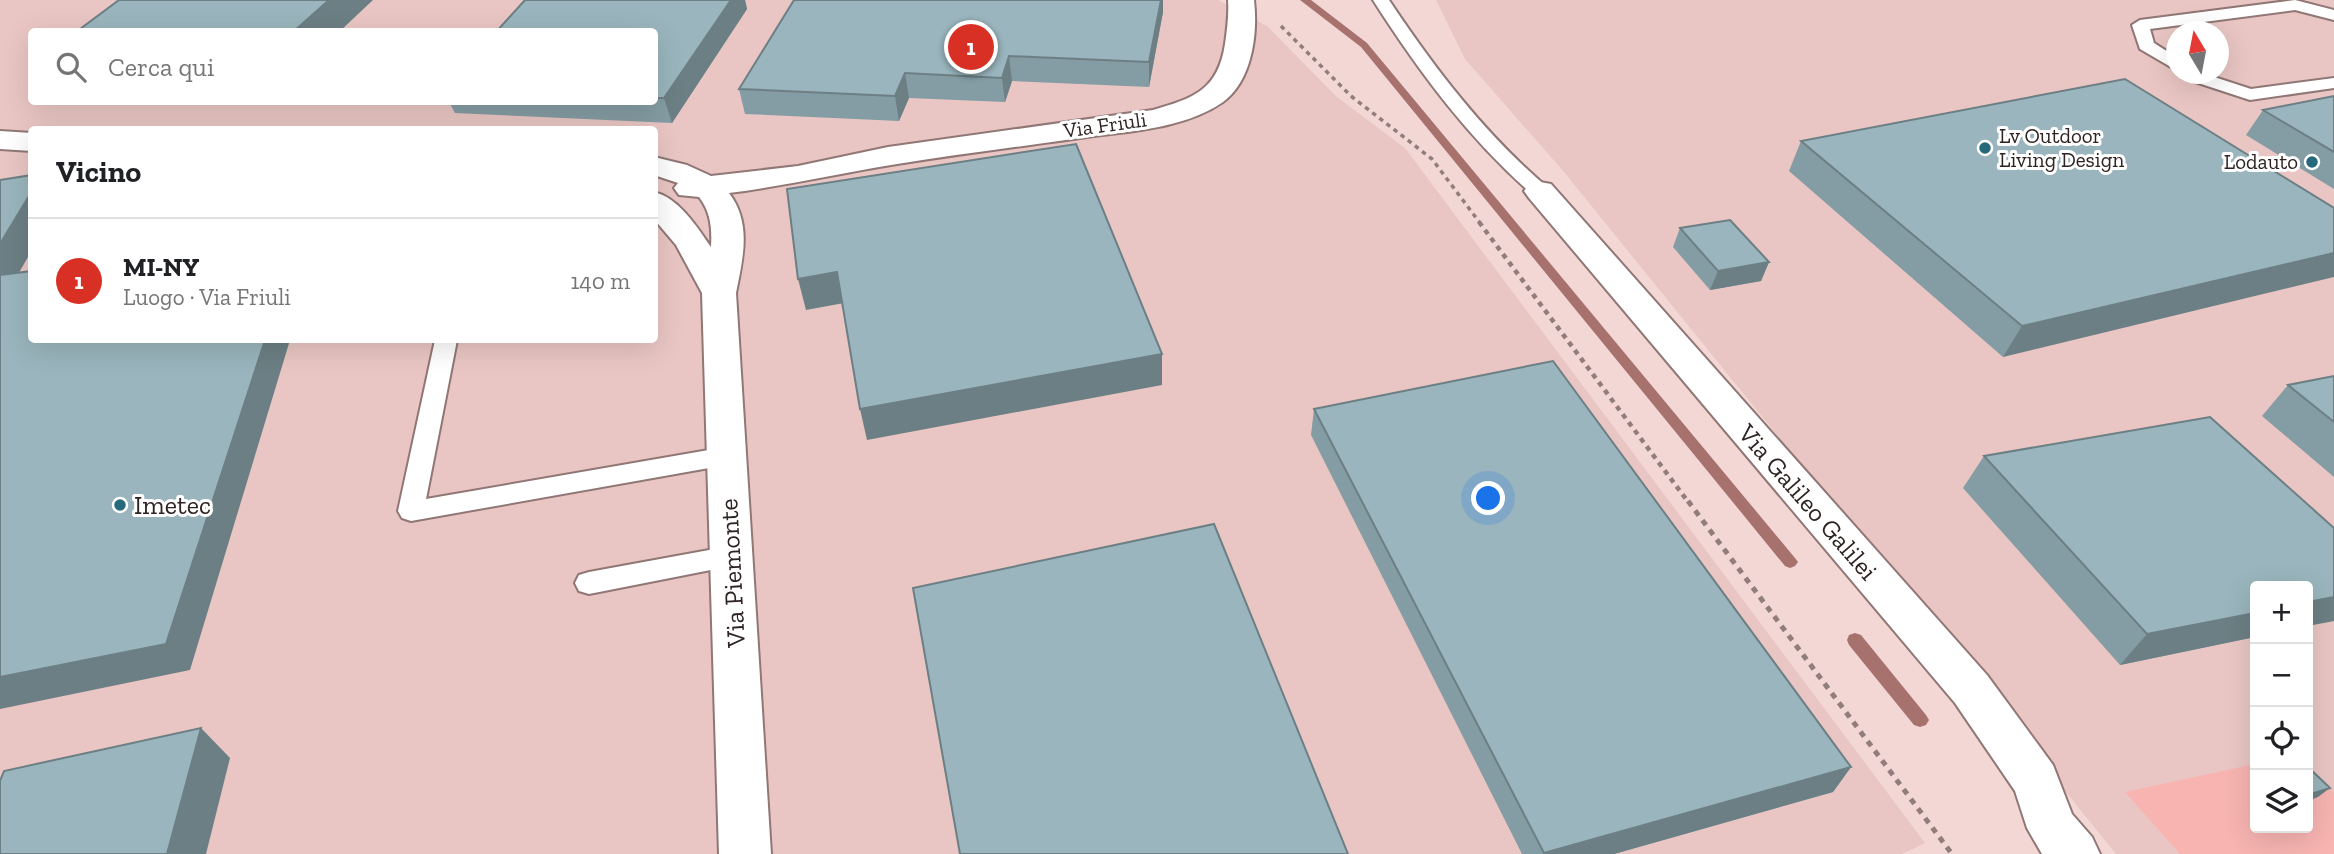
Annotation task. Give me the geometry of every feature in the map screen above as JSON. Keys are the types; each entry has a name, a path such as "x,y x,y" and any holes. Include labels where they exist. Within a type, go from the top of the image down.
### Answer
{"street":[{"name":"Via Friuli","path":"658,190 828,170 888,156 1155,118 1205,101 1234,75 1241,1"},
{"path":"0,140 28,142"},
{"name":"Via Friuli","path":"658,164 888,156"},
{"name":"Via Piemonte","path":"658,165 686,174 706,186 719,198 727,217 729,243 719,293 745,854"},
{"name":"Via Galileo Galilei","path":"1540,191 1971,689 2036,781 2056,845"},
{"name":"Via Piemonte","path":"658,205 680,224 702,258 719,293"}],"lane":[{"name":"Via Galileo Galilei","path":"1381,0 1448,91 1510,166 1540,191"},
{"path":"2171,21 2295,5 2334,15"},
{"path":"2166,22 2140,25 2146,45 2166,58"},
{"path":"2218,84 2250,95 2334,83"},
{"path":"445,343 411,512 726,456"},
{"path":"589,583 731,556"}],"path":[{"path":"1241,1 1274,19 1351,96 1432,159 1952,854"}],"shaded area":[{"path":"0,0 1218,0 1267,26 1337,97 1405,148 1925,843 1902,854 0,854"},
{"path":"1436,0 2334,0 2334,854 2116,854 1564,172 1465,59"},
{"path":"2250,765 2250,833 2313,833 2313,771 2334,793 2334,854 2180,854 2125,792"}],"building":[{"path":"119,0 329,0 298,28 81,28"},
{"path":"525,0 731,0 664,98 658,98 658,28 500,28"},
{"path":"794,0 1161,0 1149,62 1009,56 1002,78 905,73 895,96 739,89"},
{"path":"2125,79 2334,208 2334,253 2022,326 1801,141"},
{"path":"2334,96 2334,152 2263,110"},
{"path":"1076,144 1162,354 860,409 837,272 798,279 787,189"},
{"path":"28,176 28,198 0,244 0,180"},
{"path":"1730,220 1769,262 1718,271 1680,228"},
{"name":"Imetec","path":"28,272 28,343 264,343 166,644 0,677 0,275"},
{"path":"1553,361 1851,767 1544,853 1314,409"},
{"path":"2334,376 2334,422 2288,385"},
{"path":"2210,417 2334,528 2334,597 2313,601 2313,581 2250,581 2250,614 2147,634 1984,456"},
{"path":"1214,524 1348,854 960,854 913,588"},
{"path":"201,728 167,854 0,854 0,781 4,771"},
{"path":"2313,772 2330,788 2313,793"}],"waterway":[{"path":"1305,0 1364,45 1790,562"},
{"path":"1855,640 1920,720"}],"place":[{"name":"MI-NY","path":"971,47"},
{"name":"Lv Outdoor Living Design","path":"1985,148"},
{"name":"Lodauto","path":"2312,162"},
{"name":"Imetec","path":"120,505"}]}
